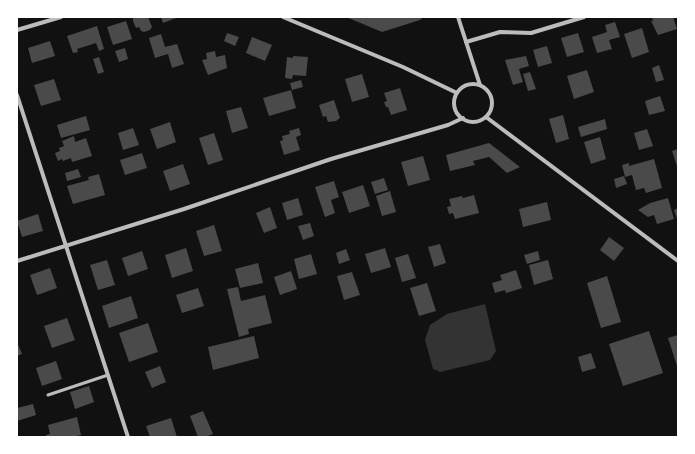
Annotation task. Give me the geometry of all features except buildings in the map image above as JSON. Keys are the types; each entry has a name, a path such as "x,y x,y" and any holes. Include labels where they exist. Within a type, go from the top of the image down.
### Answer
{"street":[{"path":"17,30 61,17"},
{"path":"284,17 403,67 457,93"},
{"path":"458,17 480,85 488,92 492,101 490,111 486,117 473,122 458,114 454,104 457,93 465,86 475,84 480,85"},
{"path":"466,42 500,32 531,33 584,17"},
{"path":"17,95 128,437"},
{"path":"486,117 678,261"},
{"path":"17,261 331,160 448,125 463,118"}],"lane":[{"path":"48,395 108,375"}],"shaded area":[{"path":"485,304 496,351 490,360 440,372 433,369 425,340 430,325 447,314"}]}
